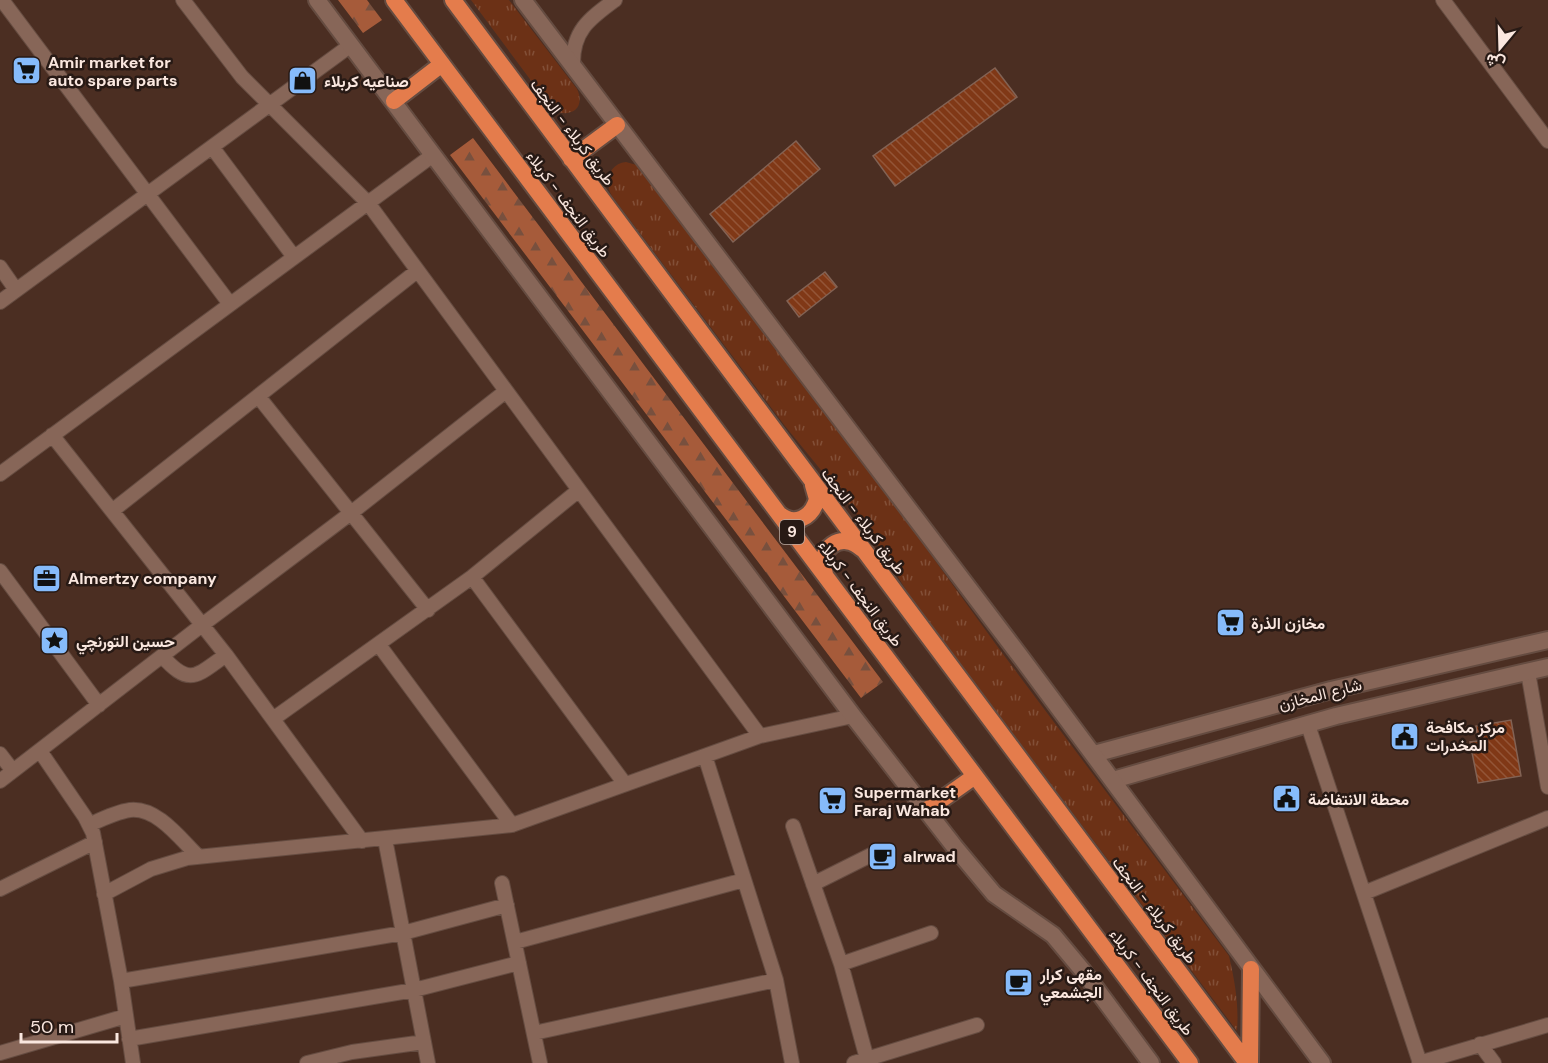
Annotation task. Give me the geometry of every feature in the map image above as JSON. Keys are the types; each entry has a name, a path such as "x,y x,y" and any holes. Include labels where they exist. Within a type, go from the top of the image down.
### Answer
{"highway":[{"name":"طريق النجف - كربلاء","path":"394,0 1190,1063"},
{"name":"طريق كربلاء - النجف","path":"453,0 1248,1063"},
{"path":"394,101 442,64"},
{"path":"571,159 617,125"},
{"path":"776,511 789,520 804,518 815,507 817,500 813,484"},
{"path":"825,574 822,561 832,544 845,541 863,549"},
{"path":"927,810 975,776"},
{"path":"1248,1063 1251,969"}],"main road":[{"path":"317,0 853,716 954,846 994,894 1053,935 1064,947 1151,1063"},
{"path":"523,0 1094,754 1322,1063"},
{"name":"شارع المخازن","path":"1094,754 1331,690 1548,640"},
{"name":"شارع المخازن","path":"1113,780 1308,725 1548,668"},
{"path":"1234,717 1233,735 1241,744"},
{"path":"1206,724 1214,734 1213,752"}],"street":[{"path":"2,0 230,304"},
{"path":"183,0 242,77 368,203 760,736"},
{"path":"573,66 574,45 584,26 615,0"},
{"path":"1443,0 1548,141"},
{"path":"0,302 351,45"},
{"path":"212,147 294,257"},
{"path":"0,473 433,155"},
{"path":"0,267 16,290"},
{"path":"112,511 417,271"},
{"path":"0,781 351,513 506,391"},
{"path":"258,396 428,610"},
{"path":"52,435 226,655 362,841"},
{"path":"273,719 428,610 579,490"},
{"path":"0,571 99,705"},
{"path":"472,577 625,784"},
{"path":"379,645 512,825"},
{"path":"162,656 178,673 191,676 198,674 226,655"},
{"path":"1528,672 1548,787"},
{"path":"104,894 163,864 199,857 512,825 760,736 853,716"},
{"path":"1308,725 1420,1063 1548,1025"},
{"path":"40,751 89,825 95,842 121,981 133,1063"},
{"path":"0,754 13,771"},
{"path":"705,756 776,980 792,1063"},
{"path":"89,825 118,813 131,810 143,811 155,816 199,857"},
{"path":"1364,893 1548,818"},
{"path":"793,826 841,964 861,1061 977,1025"},
{"path":"385,839 428,1063"},
{"path":"0,890 95,842"},
{"path":"813,884 871,855"},
{"path":"515,942 744,880"},
{"path":"502,883 540,1063"},
{"path":"121,981 403,933 507,904"},
{"path":"841,964 931,933"},
{"path":"129,1039 414,990 519,963"},
{"path":"534,1033 776,980"},
{"path":"0,1053 126,1016"},
{"path":"307,1063 352,1052 424,1042"},
{"path":"1480,1044 1494,1063"}],"green space":[{"path":"338,0 367,0 382,20 363,33"},
{"path":"471,0 509,0 577,89 580,102 575,110 566,113 553,110"},
{"path":"473,138 883,682 861,698 450,155"},
{"path":"626,162 640,166 881,486 1000,650 1229,956 1236,994 1237,1031 913,601 865,524 785,426 612,196 608,185 609,175 615,166"}],"building":[{"path":"995,68 1017,97 895,186 873,156"},
{"path":"796,141 820,169 733,242 710,214"},
{"path":"825,272 837,287 799,317 787,301"},
{"path":"1511,720 1521,776 1478,783 1470,742 1478,741 1476,726"}],"place":[{"name":"Amir market for auto spare parts","path":"27,71"},
{"name":"صناعيه كربلاء","path":"303,81"},
{"name":"Almertzy company","path":"47,578"},
{"name":"مخازن الذرة","path":"1230,623"},
{"name":"حسين التورنچي","path":"55,641"},
{"name":"مركز مكافحة المخدرات","path":"1405,736"},
{"name":"محطة الانتفاضة","path":"1287,799"},
{"name":"Supermarket Faraj Wahab","path":"833,801"},
{"name":"alrwad","path":"882,856"},
{"name":"مقهى كرار الجشمعي","path":"1019,983"}]}
